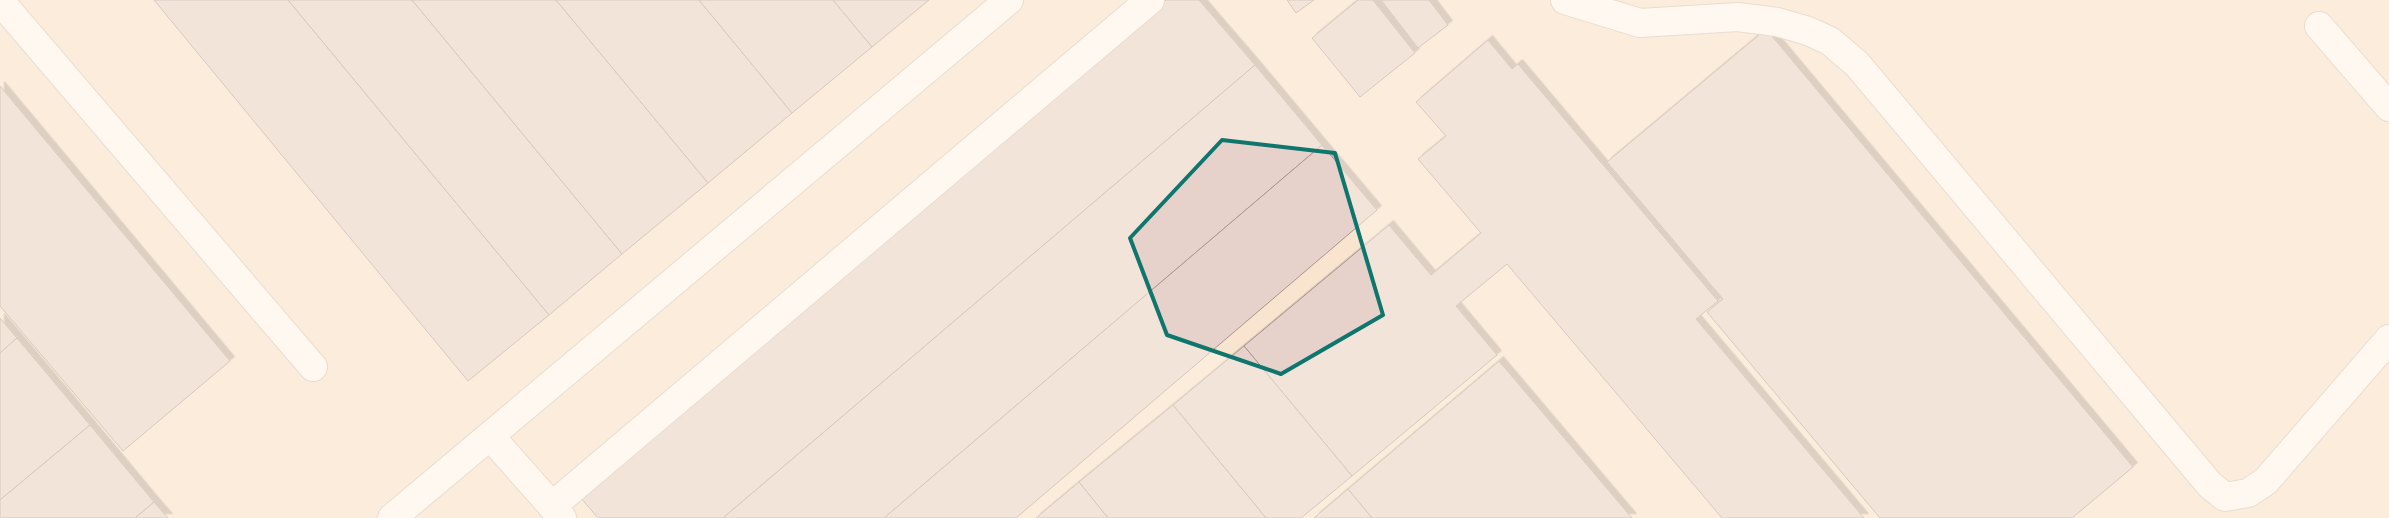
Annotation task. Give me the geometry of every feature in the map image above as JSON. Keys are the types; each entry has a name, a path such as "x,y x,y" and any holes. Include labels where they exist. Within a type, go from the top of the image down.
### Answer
{"lane":[{"path":"392,518 1009,0"},
{"path":"490,436 557,512 1150,0"},
{"path":"1565,0 1640,23 1738,17 1776,22 1808,31 1830,41 1857,64 2210,485 2225,497 2248,493 2266,481 2389,339"},
{"path":"0,1 313,367"},
{"path":"2319,26 2389,107"}],"highlighted area":[{"path":"1222,140 1335,153 1383,315 1281,374 1167,335 1130,238"}],"shaded area":[{"path":"0,0 2389,0 2389,518 0,518"}],"building":[{"path":"154,0 288,0 549,315 468,381"},
{"path":"288,0 412,0 622,254 549,315"},
{"path":"412,0 556,0 708,183 622,254"},
{"path":"556,0 699,0 792,113 708,183"},
{"path":"699,0 833,0 872,47 792,113"},
{"path":"833,0 929,0 872,47"},
{"path":"1166,0 1199,0 1255,65 723,518 598,518 581,498"},
{"path":"1287,0 1314,0 1296,13"},
{"path":"1358,0 1373,0 1415,53 1360,97 1312,38"},
{"path":"1381,0 1429,0 1448,25 1418,48"},
{"path":"1766,29 2133,467 2072,518 1880,518 1707,312 1723,299 1607,162"},
{"path":"1488,40 1512,69 1518,64 1718,301 1696,319 1864,518 1722,518 1507,264 1456,306 1497,355 1352,476 1244,346 1389,225 1431,275 1481,233 1418,159 1446,136 1416,102"},
{"path":"1255,65 1322,145 884,518 723,518"},
{"path":"0,86 230,361 123,451 0,306"},
{"path":"1322,145 1377,210 1016,518 884,518"},
{"path":"0,318 17,338 0,353"},
{"path":"17,338 90,425 0,500 0,353"},
{"path":"1244,346 1352,476 1301,518 1266,518 1173,405"},
{"path":"1499,361 1632,518 1372,518 1348,489"},
{"path":"1173,405 1266,518 1108,518 1079,482"},
{"path":"90,425 154,502 135,518 0,518 0,500"},
{"path":"1079,482 1108,518 1036,518"},
{"path":"1348,489 1372,518 1314,518"},
{"path":"154,502 168,518 135,518"}]}
